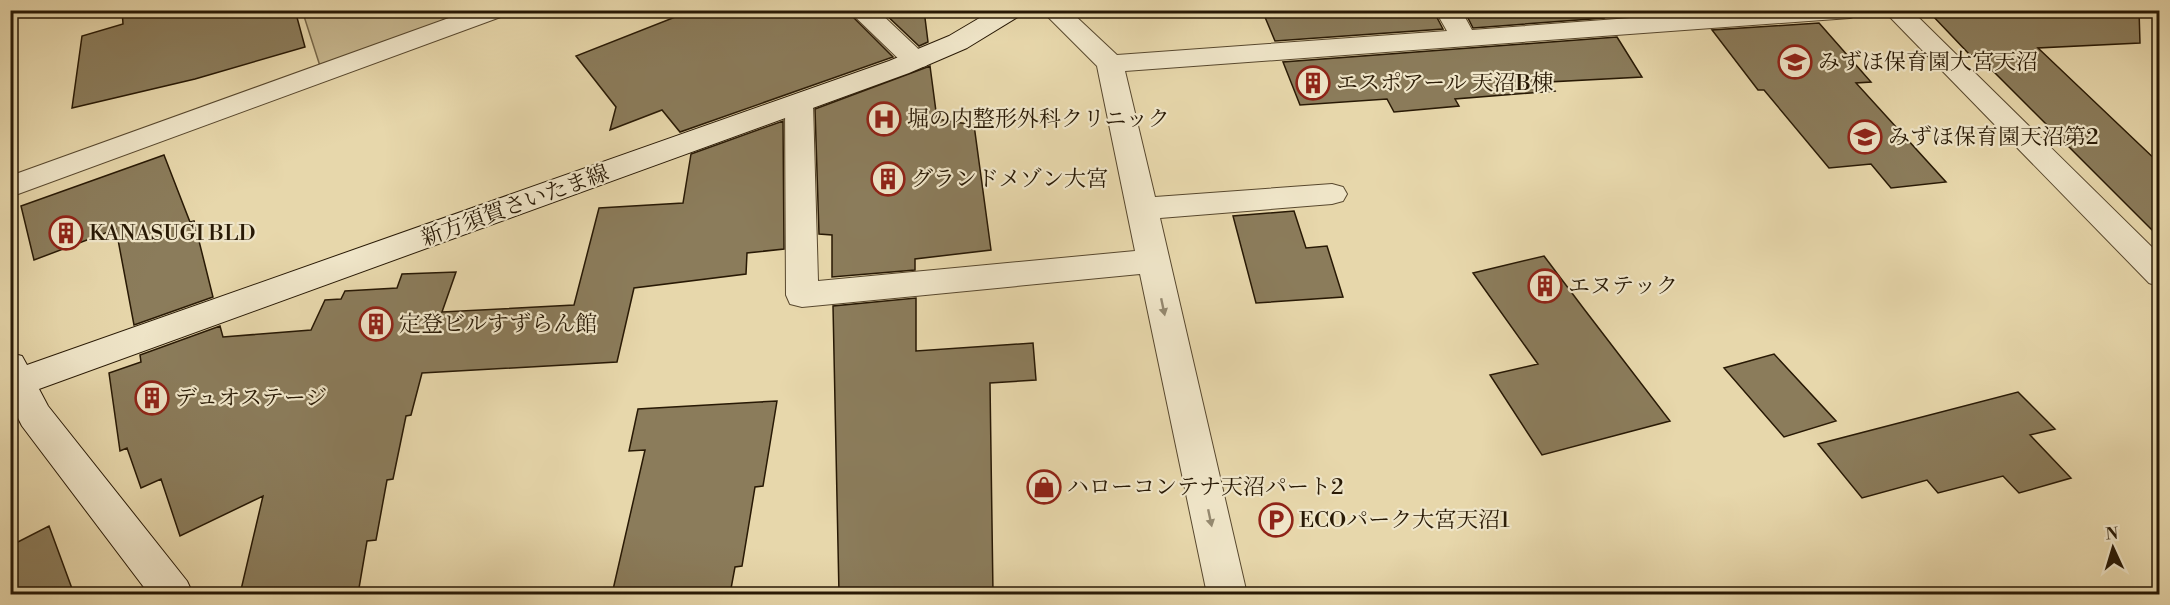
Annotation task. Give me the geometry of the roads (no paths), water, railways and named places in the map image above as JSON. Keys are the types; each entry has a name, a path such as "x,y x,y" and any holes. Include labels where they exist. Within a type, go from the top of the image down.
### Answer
{"street":[{"path":"10,187 498,10"},
{"path":"861,10 916,60"},
{"name":"新方須賀さいたま線","path":"13,378 799,104 958,42 1012,10"},
{"path":"1054,10 1110,64 1227,594"},
{"path":"1448,10 1463,37"},
{"path":"1110,64 1850,10"},
{"path":"1896,10 2155,264"},
{"path":"799,104 802,295 1153,261"},
{"path":"1142,208 1332,194"},
{"path":"13,378 35,416 173,594"}],"place":[{"name":"みずほ保育園大宮天沼","path":"1795,62"},
{"name":"エスポアール 天沼B棟","path":"1313,83"},
{"name":"堀の内整形外科クリニック","path":"884,119"},
{"name":"みずほ保育園天沼第2","path":"1865,137"},
{"name":"グランドメゾン大宮","path":"888,179"},
{"name":"KANASUGI BLD","path":"66,233"},
{"name":"エヌテック","path":"1545,286"},
{"name":"定登ビルすずらん館","path":"376,324"},
{"name":"デュオステージ","path":"152,398"},
{"name":"ハローコンテナ天沼パート2","path":"1044,487"},
{"name":"ECOパーク大宮天沼1","path":"1276,520"}]}
